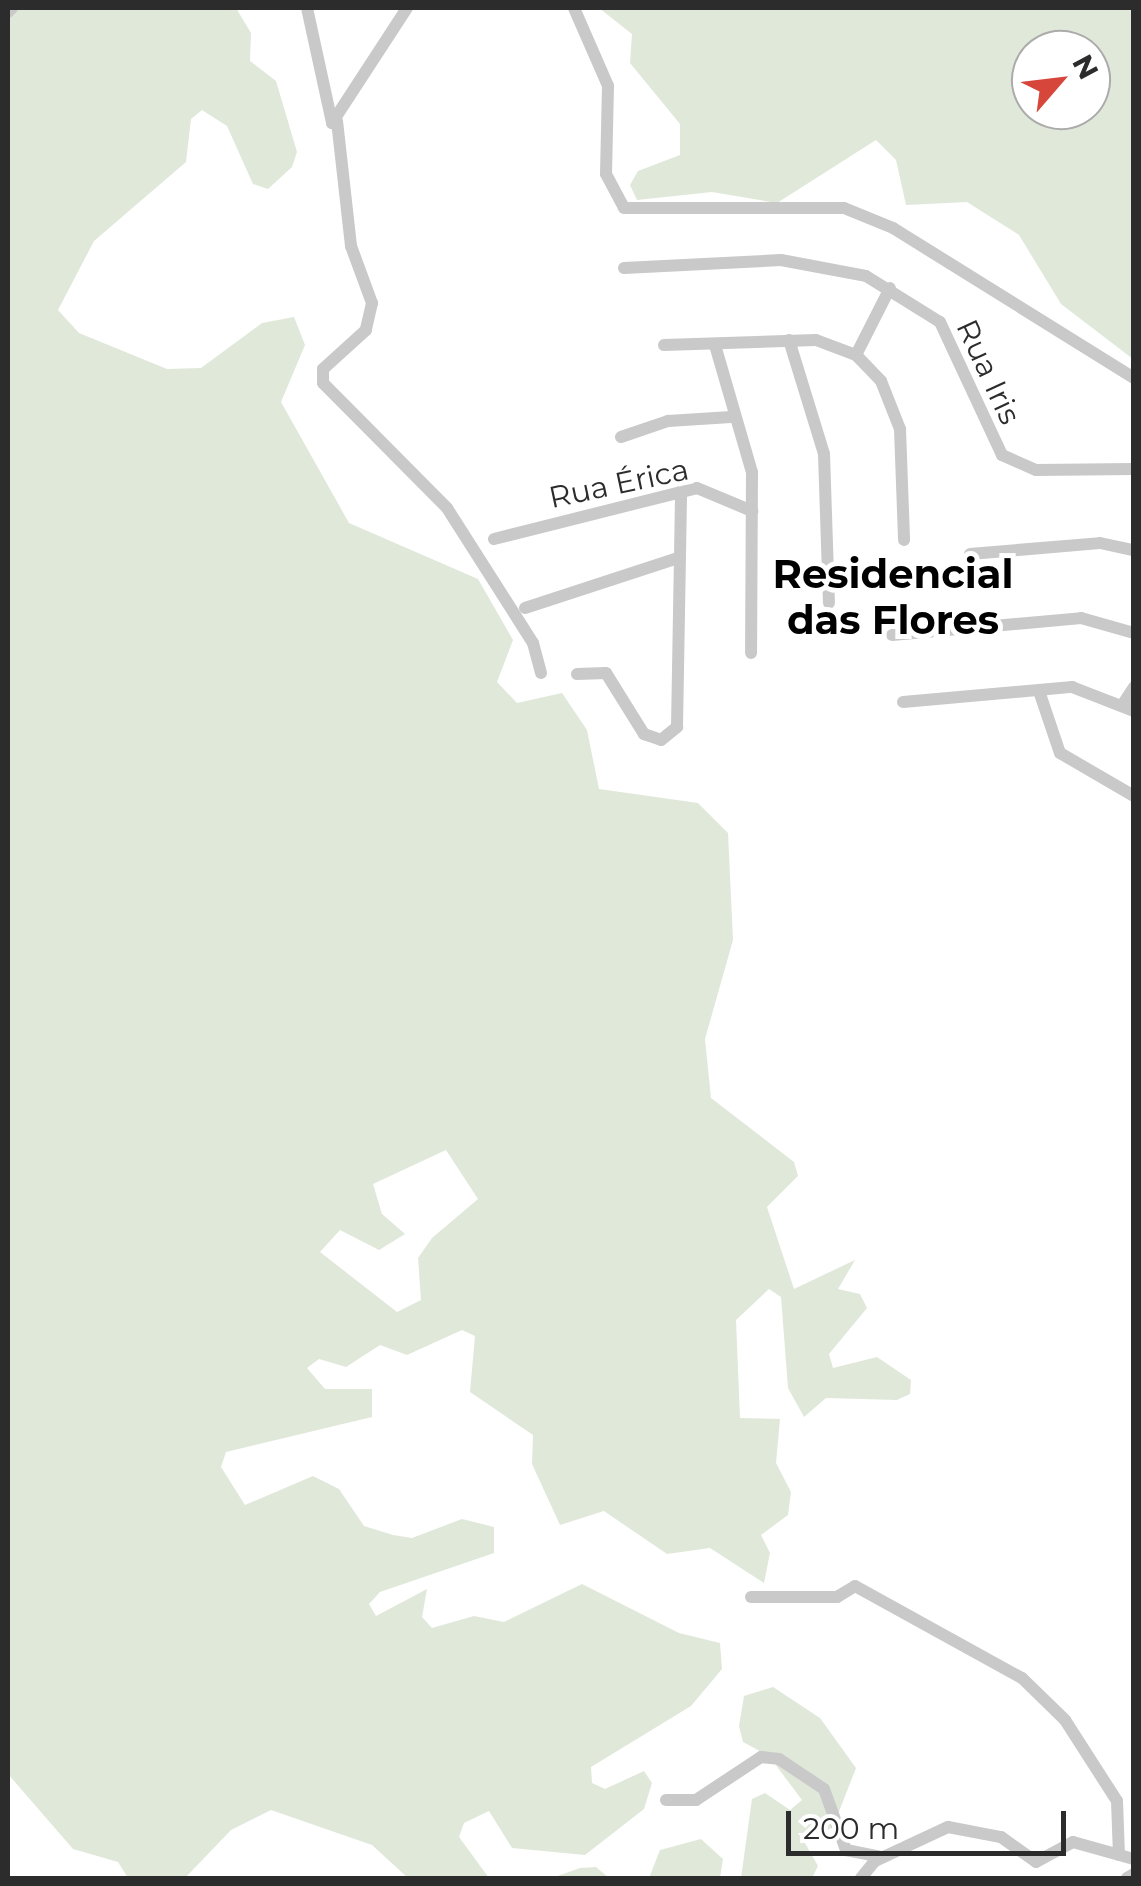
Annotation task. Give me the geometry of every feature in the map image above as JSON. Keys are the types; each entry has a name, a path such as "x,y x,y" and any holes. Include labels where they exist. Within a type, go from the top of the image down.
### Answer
{"street":[{"path":"308,8 326,116 337,121"},
{"path":"407,8 337,121 351,246 372,303 366,330 323,369 323,384 447,508 533,643 541,674"},
{"path":"574,8 608,86 606,174 624,208 844,208 893,228 1134,378"},
{"name":"Rua Iris","path":"624,268 781,260 844,268 890,288 940,322 1002,455 1036,470 1134,469"},
{"path":"856,355 890,288"},
{"path":"789,340 824,454 829,603"},
{"path":"664,345 789,340 856,355 881,381 900,429 904,540"},
{"path":"715,345 731,416 752,472 750,653"},
{"path":"620,438 668,421 731,416"},
{"path":"577,674 606,673 644,734 673,733 681,490"},
{"name":"Rua Érica","path":"494,539 681,490 710,490 752,511"},
{"path":"970,554 1100,543 1134,550"},
{"path":"525,608 678,558"},
{"path":"892,636 1081,618 1134,633"},
{"path":"903,702 1087,690 1128,707 1134,687"},
{"path":"1039,691 1044,726 1060,753 1134,796"},
{"path":"752,1597 837,1597 855,1586 1022,1678 1065,1720 1117,1801 1119,1855"},
{"path":"666,1800 696,1800 761,1758 779,1759 824,1790 846,1850 862,1860 888,1854 948,1827 1005,1838 1036,1862 1069,1842 1134,1859"},
{"path":"861,1878 888,1854"},
{"path":"1127,1878 1134,1874"}],"shaded area":[{"path":"8,8 236,8 251,33 250,61 276,81 297,152 292,167 268,189 253,184 227,126 202,110 191,119 186,162 94,241 58,310 79,333 167,369 201,368 262,323 294,317 305,345 281,402 349,523 478,579 513,640 497,682 517,703 562,693 587,730 599,789 698,803 728,833 733,940 705,1039 711,1098 794,1162 798,1176 767,1207 794,1289 855,1260 838,1289 860,1294 867,1308 829,1354 833,1368 877,1357 911,1380 910,1394 897,1400 826,1398 804,1417 788,1388 781,1297 769,1289 736,1320 740,1418 780,1419 776,1463 791,1492 788,1515 761,1535 770,1553 764,1583 710,1548 667,1554 604,1511 560,1525 532,1464 533,1435 470,1392 475,1336 462,1330 407,1355 380,1345 346,1367 319,1359 307,1368 325,1389 372,1389 372,1417 226,1452 221,1467 245,1505 313,1476 339,1489 364,1526 393,1535 412,1538 462,1519 494,1527 494,1553 380,1592 369,1604 376,1616 427,1589 422,1617 432,1628 474,1616 504,1622 582,1584 679,1633 720,1643 722,1669 691,1706 591,1767 592,1783 605,1789 644,1771 652,1783 644,1809 585,1855 512,1848 489,1811 464,1823 459,1837 489,1878 408,1878 372,1845 271,1810 231,1830 185,1878 128,1878 118,1862 73,1849 8,1774","holes":["446,1150 478,1199 432,1238 418,1258 421,1300 397,1312 320,1252 340,1230 379,1250 405,1234 382,1214 373,1184"]},
{"path":"599,8 1133,8 1133,359 1061,304 1019,235 967,202 906,205 896,160 876,140 777,203 712,192 637,200 630,185 638,171 680,155 680,124 630,63 632,34"},
{"path":"773,1687 820,1718 856,1768 833,1827 805,1843 818,1866 812,1878 741,1878 752,1799 765,1793 790,1810 802,1800 769,1756 743,1742 739,1726 744,1696"},
{"path":"701,1839 723,1859 720,1878 649,1878 660,1850"},
{"path":"596,1867 609,1878 552,1878 580,1868"}],"district":[{"name":"Residencial das Flores","path":"893,597"}]}
